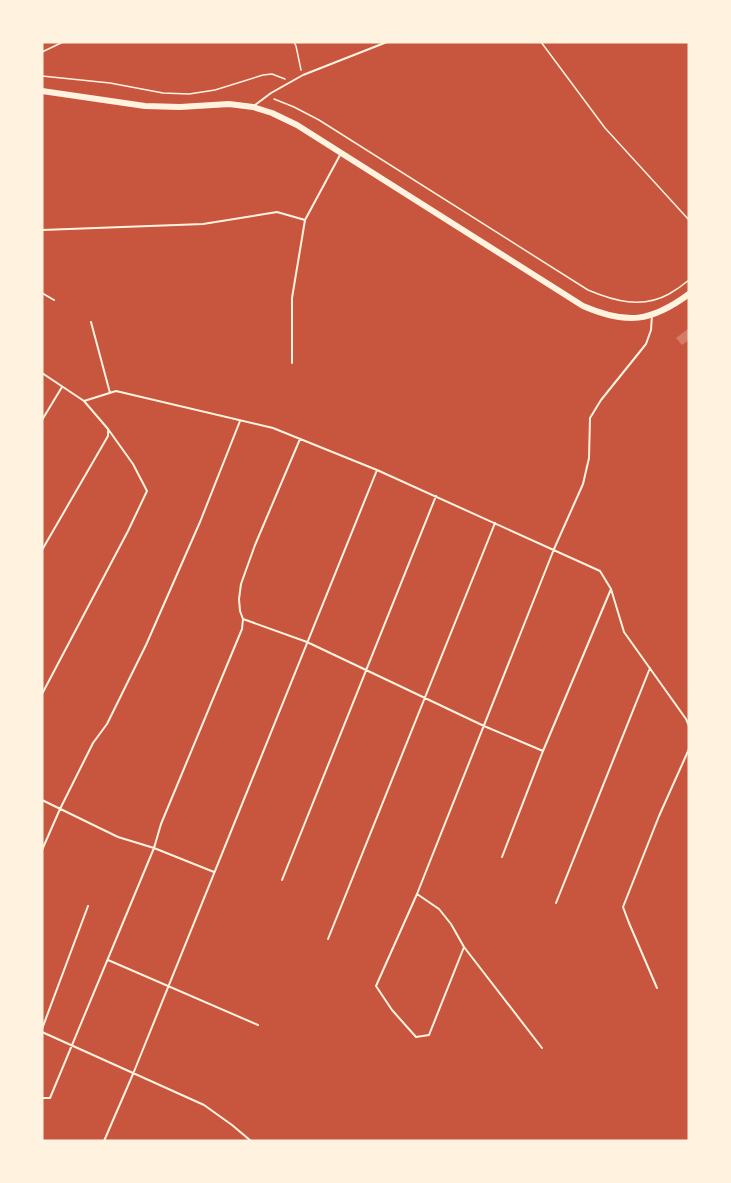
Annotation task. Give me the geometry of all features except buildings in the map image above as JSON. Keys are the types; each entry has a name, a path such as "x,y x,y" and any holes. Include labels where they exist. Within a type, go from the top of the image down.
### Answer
{"street":[{"path":"42,91 146,106 180,107 229,104 272,112 297,125 583,306 620,318 639,318 672,306 689,294"}],"lane":[{"path":"253,107 303,75 387,42"},
{"path":"292,363 292,298 305,220 341,153"},
{"path":"42,230 203,224 277,212 305,220"},
{"path":"42,293 54,300"},
{"path":"464,947 429,1035 416,1036 392,1010 376,986 417,894 583,484 589,458 590,418 601,400 646,344 651,330 652,315"},
{"path":"92,322 110,393"},
{"path":"42,374 84,401 133,464 147,491 42,694"},
{"path":"42,420 62,387"},
{"path":"84,401 116,391 273,428 377,470 600,571 611,589 624,632 689,726"},
{"path":"42,850 93,743 107,724 146,645 200,522 240,421"},
{"path":"42,550 108,436 108,429"},
{"path":"42,1098 50,1098 237,640 243,620 239,605 241,584 300,439"},
{"path":"104,1141 377,470"},
{"path":"282,879 436,496"},
{"path":"328,939 495,523"},
{"path":"502,857 543,751 611,589"},
{"path":"243,620 307,642 484,726 543,751"},
{"path":"556,903 650,668"},
{"path":"657,988 623,907 689,748"},
{"path":"42,800 118,837 154,848 214,872"},
{"path":"417,894 439,909 464,947 542,1048"},
{"path":"88,906 42,1030 72,1046 204,1105 251,1141"},
{"path":"108,960 258,1025"}],"path":[{"path":"42,52 63,42"},
{"path":"294,42 303,75"},
{"path":"541,42 605,128 689,220"},
{"path":"42,76 110,83 163,93 189,94 215,90 263,75 279,75 291,82"},
{"path":"267,96 319,120 588,290 628,303 648,301 668,295 689,280"}]}
